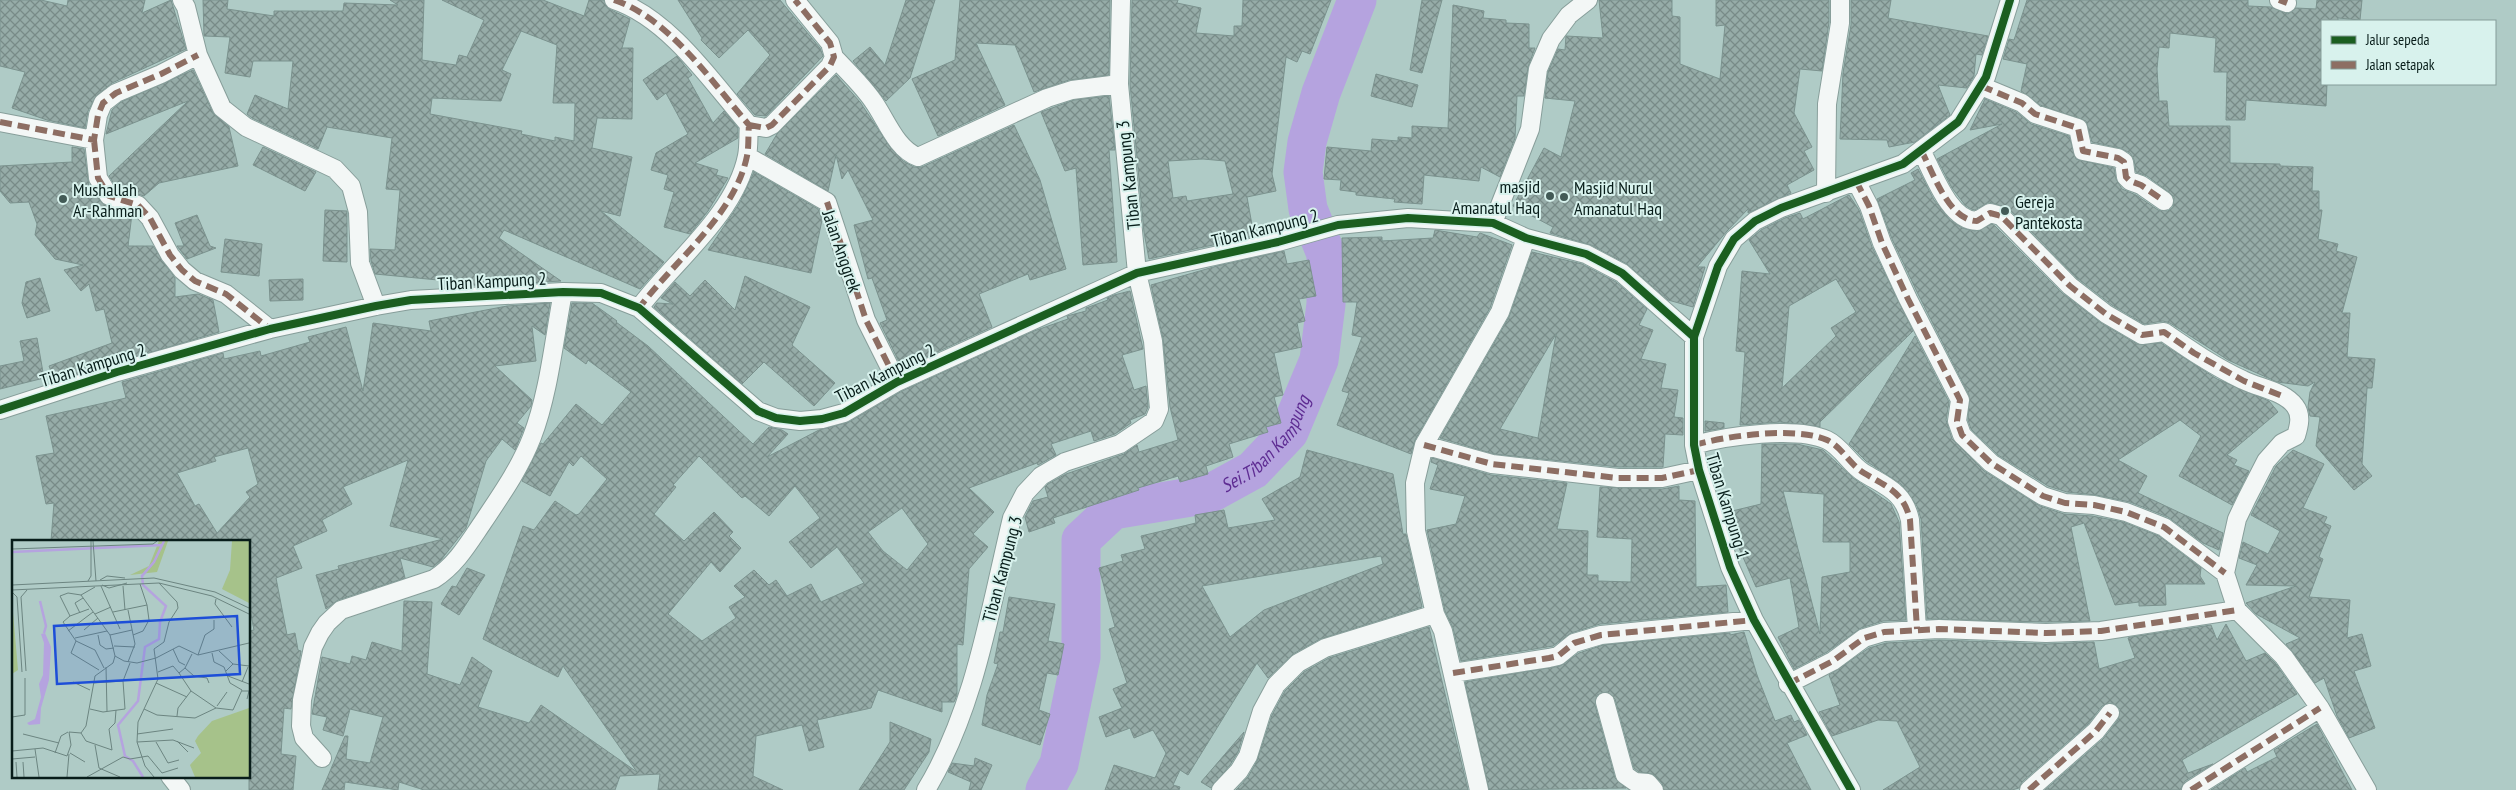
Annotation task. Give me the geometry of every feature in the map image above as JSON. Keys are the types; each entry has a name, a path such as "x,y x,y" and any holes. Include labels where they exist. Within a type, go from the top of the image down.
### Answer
{"street":[{"path":"182,0 186,7 198,55 222,108 246,127 334,169 351,186 358,212 360,264 376,306"},
{"path":"614,0 632,6 662,28 686,52 749,125 766,128 772,125 830,66 834,57"},
{"path":"795,0 830,42 834,57 872,99 909,154 918,157 1047,98 1072,90 1119,84"},
{"name":"Tiban Kampung 3","path":"926,790 942,763 964,706 1012,518 1025,494 1041,476 1065,462 1120,444 1146,428 1154,421 1159,409 1153,341 1137,273 1119,84 1121,0"},
{"path":"1493,223 1530,129 1538,69 1551,38 1569,15 1588,0"},
{"path":"1826,193 1827,104 1840,23 1840,0"},
{"name":"Tiban Kampung 1","path":"1850,790 1788,684 1754,620 1730,567 1699,470 1694,445 1694,337 1718,266 1734,239 1764,216 1781,208 1903,164 1958,122 1986,77 2010,0"},
{"path":"198,55 161,74 116,93 103,103 98,115 94,140 98,178 109,196 138,205 150,218 170,255 182,270 195,281 226,294 270,329"},
{"path":"1981,86 2022,103 2035,114 2078,128 2083,151 2118,158 2124,162 2126,177 2130,181 2141,185 2164,201"},
{"path":"0,122 94,140"},
{"path":"639,308 661,278 705,235 734,190 747,156 749,125"},
{"path":"1921,150 1952,209 1961,217 1977,221 1990,213 2002,216 2070,286 2106,314 2142,334 2164,332 2194,354 2244,381 2285,398 2295,406 2299,415 2299,427 2296,436 2282,443 2266,461 2246,498 2238,519 2225,573 2237,610 2284,657 2320,708 2367,790"},
{"name":"Jalan Anggrek","path":"747,156 827,202 866,320 897,382"},
{"path":"1856,181 1869,206 1882,243 1960,400 1957,421 1962,435 1991,464 2043,496 2065,503 2094,504 2126,512 2164,526 2225,573"},
{"name":"Tiban Kampung 2","path":"0,410 117,372 270,329 376,306 411,300 563,292 600,293 639,308 758,412 776,418 800,421 822,420 844,413 897,382 1137,273 1278,242 1338,225 1408,218 1493,223 1526,238 1586,254 1622,273 1694,337"},
{"path":"1478,790 1443,631 1435,614 1416,530 1415,483 1424,444 1468,364 1500,312 1526,238"},
{"path":"322,758 304,738 301,726 302,700 313,647 320,633 327,622 341,610 434,579 446,571 458,559 507,486 532,437 541,407 563,292"},
{"path":"1694,445 1735,436 1768,433 1815,436 1828,441 1857,469 1900,495 1908,507 1910,520 1917,629"},
{"path":"1424,444 1492,464 1618,478 1662,478 1699,470"},
{"path":"1788,684 1833,661 1864,638 1884,632 1917,629 2046,633 2102,631 2237,610"},
{"path":"1221,790 1239,771 1248,756 1262,711 1276,685 1298,663 1325,648 1435,614"},
{"path":"1453,673 1558,656 1574,643 1601,635 1754,620"},
{"path":"1605,702 1625,775 1636,782 1648,783 1654,790"},
{"path":"2191,790 2320,708"},
{"path":"2029,790 2084,742 2110,713"},
{"path":"172,778 181,790"}],"building":[{"path":"0,0 41,0 67,6 68,0 145,0 142,13 171,0 186,49 112,83 97,95 88,111 85,128 47,120 12,108 25,72 0,66"},
{"path":"203,0 228,0 227,9 274,16 274,11 343,11 344,3 398,5 390,0 424,0 422,60 456,65 459,55 467,57 484,20 442,0 543,0 584,16 589,0 604,0 609,9 630,19 622,48 633,48 632,119 597,118 592,148 632,157 620,216 601,211 664,262 640,289 504,230 499,238 561,281 478,286 459,282 375,274 370,249 395,250 400,190 386,189 392,138 327,127 318,149 252,118 247,114 255,95 288,109 293,61 253,61 250,77 225,73 230,37 204,36","holes":["521,31 557,45 553,103 575,103 574,141 555,137 555,141 521,134 522,131 430,114 432,98 501,101 511,74 502,70"]},
{"path":"678,0 780,0 820,48 823,56 766,116 755,115 737,94 770,55 748,30 719,58 701,40 702,38"},
{"path":"906,0 935,0 910,78 886,101 853,61 870,47 885,65"},
{"path":"960,0 1110,0 1109,75 1069,80 1034,92 1015,45 976,43 1005,105 938,136 912,79 955,60"},
{"path":"1132,0 1178,0 1177,3 1201,8 1196,33 1234,36 1234,26 1242,26 1243,0 1331,0 1310,54 1302,51 1297,62 1286,57 1272,174 1276,191 1247,197 1254,236 1149,259 1144,232 1130,84","holes":["1203,159 1225,161 1233,194 1187,201 1186,196 1173,198 1168,161"]},
{"path":"1422,0 1442,0 1422,73 1410,70"},
{"path":"1599,0 1672,0 1672,16 1680,17 1680,64 1720,79 1725,25 1716,26 1716,0 1829,0 1829,22 1822,71 1800,69 1794,113 1812,147 1804,151 1814,170 1787,185 1791,193 1748,213 1748,209 1727,231 1697,267 1705,267 1693,307 1668,300 1627,264 1591,245 1550,233 1553,227 1513,206 1544,148 1561,157 1575,101 1545,98 1548,72 1558,49 1565,50 1566,36 1603,38"},
{"path":"1851,0 1891,0 1888,18 1988,36 1982,55 1976,54 1974,76 1967,88 1938,85 1950,115 1915,142 1889,147 1887,140 1840,139 1843,73 1851,25"},
{"path":"2027,0 2248,0 2248,6 2271,7 2288,14 2296,8 2316,9 2317,0 2362,0 2360,20 2338,18 2338,20 2321,20 2321,85 2327,85 2326,106 2246,100 2245,120 2226,120 2227,72 2214,72 2216,38 2170,33 2169,48 2159,47 2157,69 2159,101 2167,101 2169,126 2230,126 2230,163 2313,167 2312,191 2319,191 2319,210 2322,210 2318,239 2338,244 2336,251 2357,257 2342,313 2350,313 2347,357 2375,359 2372,388 2367,388 2362,464 2372,476 2354,490 2316,446 2320,417 2310,416 2308,407 2310,392 2315,382 2308,386 2277,382 2228,360 2170,323 2163,321 2144,324 2112,305 2077,278 2008,208 1989,202 1975,210 1965,205 1952,188 1937,159 2002,124 1970,130 1985,99 2016,112 2031,124 2069,136 2076,159 2114,168 2116,179 2122,189 2136,195 2158,210 2168,211 2173,207 2174,197 2170,193 2147,176 2136,172 2134,160 2130,153 2120,148 2092,142 2086,121 2040,105 2021,91 2027,64 2003,59 2009,39 2014,40"},
{"path":"1453,5 1484,11 1483,18 1506,20 1506,23 1529,24 1529,48 1535,48 1528,67 1524,96 1517,96 1515,138 1500,177 1481,167 1479,181 1424,175 1422,204 1394,202 1395,199 1356,195 1356,192 1340,190 1341,180 1324,179 1327,147 1371,151 1372,139 1398,141 1398,137 1412,138 1412,126 1448,128"},
{"path":"677,56 692,75 688,78 713,123 724,111 738,128 738,138 695,163 718,170 716,175 728,178 708,211 690,234 664,227 674,192 664,189 668,175 651,170 656,153 688,134 666,93 657,100 643,80"},
{"path":"193,70 213,113 229,127 238,166 159,183 144,196 116,187 109,176 188,101 106,134 112,110 121,102"},
{"path":"1376,74 1418,85 1412,107 1371,96"},
{"path":"836,75 860,102 890,147 903,161 914,167 922,167 1014,125 1040,180 1066,269 1030,280 1028,274 979,294 992,327 902,368 880,323 887,320 872,278 868,279 854,225 873,220 848,170 842,179 836,155 828,191 765,154 777,134"},
{"path":"1109,96 1115,150 1109,150 1117,262 1083,265 1076,168 1065,171 1041,112 1074,100"},
{"path":"72,147 84,149 90,194 93,191 106,206 132,214 128,246 153,246 175,278 175,297 198,294 213,300 219,332 55,381 49,366 112,343 104,309 96,311 89,284 81,291 64,270 83,265 55,259 35,235 37,224 29,202 10,203 0,191 0,166 72,162"},
{"path":"263,147 316,172 305,191 253,165"},
{"path":"1918,169 1934,200 1950,220 1962,228 1975,231 1992,224 1995,226 2062,293 2101,323 2137,344 2161,343 2217,379 2269,401 2278,412 2227,455 2237,460 2234,465 2249,471 2232,505 2179,476 2201,436 2180,420 2118,460 2147,476 2138,493 2223,533 2219,550 2203,543 2168,517 2130,502 2096,495 2067,492 2048,486 1998,455 1971,429 1968,420 1969,395 1892,239 1877,199 1915,180 1911,173"},
{"path":"754,172 818,209 822,220 811,273 708,250 739,204"},
{"path":"1849,195 1859,210 1872,247 1913,331 1820,422 1820,427 1780,422 1740,425 1745,352 1736,351 1742,271 1770,274 1749,240 1761,230 1785,218 1800,213 1803,219","holes":["1836,279 1856,312 1831,328 1836,336 1782,388 1789,306"]},
{"path":"325,210 347,211 347,262 323,261"},
{"path":"197,215 210,246 216,248 187,259 177,246 184,246 175,223"},
{"path":"1435,230 1477,237 1480,233 1512,245 1490,308 1415,440 1411,454 1337,425 1349,393 1342,391 1362,337 1352,335 1357,302 1343,302 1342,238 1382,237 1382,241 1433,238"},
{"path":"225,239 262,244 259,276 221,272"},
{"path":"1284,251 1287,264 1309,260 1316,296 1299,299 1305,321 1297,323 1302,347 1274,353 1283,395 1274,397 1281,423 1266,427 1268,432 1229,444 1233,457 1206,466 1208,474 1180,482 1178,476 1138,488 1139,490 1053,518 1055,523 1029,532 1025,517 1033,501 1048,497 1045,487 1048,484 1066,474 1124,454 1137,445 1139,452 1178,440 1170,407 1163,339 1151,285 1217,266"},
{"path":"1532,252 1582,264 1616,282 1647,309 1639,325 1653,330 1641,359 1666,364 1661,388 1678,390 1674,417 1683,418 1683,435 1665,434 1663,467 1619,467 1494,454 1440,438 1509,317","holes":["1556,334 1538,438 1500,429"]},
{"path":"745,276 810,307 792,345 835,383 814,406 764,362 742,384 654,307 657,303 673,304 661,298 675,282 690,296 705,280 735,310"},
{"path":"40,278 50,311 27,318 22,303 26,282"},
{"path":"303,279 303,300 270,301 269,280"},
{"path":"1130,291 1143,349 1122,355 1134,390 1146,386 1148,407 1145,414 1130,420 1131,423 1115,434 1094,441 1091,431 1051,444 1056,455 1038,465 1037,463 969,488 994,512 973,534 988,547 969,569 963,645 957,644 957,695 954,702 942,702 942,712 878,690 871,708 817,720 824,747 809,751 802,725 756,736 753,776 783,790 658,790 660,774 620,776 615,790 424,790 399,782 398,790 345,782 344,790 322,790 345,736 348,736 346,759 370,763 383,717 350,709 343,736 323,730 327,717 312,714 322,657 350,664 352,656 366,660 372,642 402,651 404,601 432,602 427,674 460,685 472,657 492,671 478,707 529,723 541,705 637,772 563,666 558,677 483,639 523,526 534,530 555,501 576,515 579,514 607,479 581,456 573,466 569,462 550,496 522,481 541,443 543,444 576,404 602,425 631,392 588,360 586,364 564,348 572,303 592,303 617,321 648,346 753,444 769,427 782,430 788,434 767,457 819,430 849,422 902,391 1034,331 1068,319 1067,316 1086,311 1086,308 1108,300 1107,298","holes":["699,456 742,498 745,496 769,516 795,486 820,518 789,542 811,568 837,547 864,583 821,602 811,584 787,596 776,580 769,585 754,570 734,586 745,597 729,607 736,618 702,641 668,614 711,562 720,572 741,548 729,536 733,532 714,512 684,541 654,514 676,487 673,485","902,508 928,544 907,570 883,551 868,532"]},
{"path":"550,303 545,335 532,326 536,361 495,366 532,400 531,406 517,423 524,428 515,450 502,439 486,461 466,528 441,560 433,567 400,558 405,578 338,600 326,609 316,575 339,569 338,566 443,539 390,526 408,460 343,487 352,504 322,520 327,531 293,546 302,568 276,578 287,635 295,633 298,650 301,651 291,709 284,708 281,754 296,756 293,790 249,790 250,631 254,630 250,610 250,540 51,540 54,503 46,504 36,456 54,453 46,416 126,398 122,382 223,353 224,359 260,351 261,356 310,342 308,337 346,327 363,391 373,323 431,331 429,321 507,306","holes":["248,448 258,484 246,492 250,497 217,533 199,504 195,506 177,473 216,461 214,457"]},
{"path":"1915,336 1949,402 1946,420 1952,439 1984,471 2040,506 2064,514 2092,516 2123,522 2159,536 2201,568 2200,576 2205,584 2165,584 2166,605 2139,606 2139,602 2115,605 2084,523 2071,527 2090,621 2046,622 1927,619 1921,519 1917,506 1901,484 1866,461 1849,444"},
{"path":"37,338 44,378 0,389 0,366 24,361 20,341"},
{"path":"1705,421 1724,423 1724,428 1705,431"},
{"path":"1762,444 1797,444 1823,450 1853,478 1891,504 1899,522 1906,620 1883,621 1861,628 1827,652 1794,669 1778,637 1799,627 1790,578 1756,587 1739,548 1735,549 1724,513 1761,504","holes":["1783,491 1824,494 1823,542 1850,542 1850,572 1822,577 1820,634"]},
{"path":"1307,450 1393,474 1403,534 1406,534 1422,607 1320,639 1293,654 1268,678 1257,663 1188,775 1180,770 1173,785 1180,787 1179,790 1105,790 1114,765 1155,778 1166,753 1153,730 1134,738 1130,728 1106,737 1099,717 1122,708 1113,689 1127,683 1109,629 1115,627 1099,568 1123,561 1121,555 1145,549 1141,536 1196,523 1195,515 1224,510 1228,528 1275,520 1262,499 1300,477","holes":["1381,556 1383,564 1264,610 1230,637 1202,586"]},
{"path":"2293,450 2324,464 2303,508 2327,517 2324,523 2331,526 2319,557 2323,559 2309,597 2350,600 2347,638 2362,634 2371,666 2354,671 2375,728 2349,738 2337,716 2324,678 2315,683 2286,644 2300,638 2256,614 2246,603 2296,586 2246,585 2257,565 2239,558 2243,542 2268,554 2280,531 2251,515 2276,466"},
{"path":"1432,458 1491,475 1567,483 1557,529 1588,531 1587,575 1598,575 1598,581 1631,582 1632,539 1597,537 1600,487 1662,489 1679,486 1679,500 1695,501 1696,587 1726,585 1728,612 1600,624 1571,633 1553,646 1461,661 1453,628 1445,611 1427,530 1456,524 1465,496 1430,489 1438,465 1431,462"},
{"path":"467,568 485,575 459,615 441,604 452,586 456,587"},
{"path":"1009,597 1055,604 1048,641 1064,644 1058,675 1047,673 1039,710 1050,714 1040,745 982,725 987,695 998,664 994,663 1000,632 1003,632"},
{"path":"2226,624 2246,661 2265,653 2276,664 2297,694 2182,760 2188,773 2213,764 2185,781 2180,790 2045,790 2103,739 2118,720 2120,709 2112,703 2102,706 2088,724 2022,782 2019,788 2012,790 1883,790 1920,767 1897,721 1878,720 1832,736 1819,712 1840,705 1829,675 1869,648 1886,643 1939,640 2046,644 2094,642 2099,669 2135,658 2128,638 2211,625 2217,640"},
{"path":"1429,627 1468,790 1236,790 1248,777 1257,761 1272,715 1285,691 1304,672 1329,658"},
{"path":"1744,632 1757,675 1775,721 1791,715 1794,722 1799,720 1807,735 1787,743 1811,790 1664,790 1662,783 1653,774 1639,772 1634,768 1615,699 1607,692 1597,695 1595,705 1615,778 1626,788 1489,790 1465,682 1560,666 1579,653 1603,645 1730,633 1730,635"},
{"path":"890,722 931,739 929,752 904,790 859,790 890,742"},
{"path":"2317,724 2352,790 2211,790 2245,768 2247,772 2277,757 2274,750"},
{"path":"1244,732 1238,752 1211,788 1201,782"},
{"path":"975,758 992,765 981,790 969,790 971,782 948,772 952,763 974,766"}],"waterway":[{"name":"Sei.Tiban Kampung","path":"1045,790 1059,764 1081,657 1081,540 1113,510 1209,494 1253,470 1289,432 1319,360 1326,304 1326,254 1308,209 1303,172 1307,142 1321,93 1357,0"}],"marked path":[{"path":"614,0 634,9 653,21 671,36 705,71 749,125 747,156 740,178 730,198 702,237 639,308"},
{"path":"749,125 766,128 772,125 830,66 834,57 830,43 795,0"},
{"path":"2279,0 2287,3"},
{"path":"0,122 94,140 98,115 103,103 116,93 161,74 198,55"},
{"path":"1981,86 2022,103 2035,114 2078,128 2083,151 2118,158 2124,162 2126,177 2130,181 2141,185 2164,201"},
{"path":"94,140 98,178 109,196 138,205 150,218 170,255 182,270 195,281 226,294 270,329"},
{"path":"1921,150 1943,194 1958,213 1967,219 1977,221 1990,213 2001,216 2070,286 2106,314 2142,335 2164,332 2194,353 2244,381 2285,397"},
{"path":"1856,181 1869,206 1882,243 1908,299 1960,400 1957,421 1962,435 1991,463 2043,496 2065,503 2094,505 2126,512 2164,527 2225,573"},
{"path":"827,202 866,320 897,382"},
{"path":"1694,445 1724,438 1761,434 1780,433 1814,436 1832,443 1859,470 1893,491 1904,503 1910,520 1917,629"},
{"path":"1424,445 1492,464 1618,478 1662,478 1699,470"},
{"path":"1788,684 1833,661 1864,638 1884,632 1939,629 2046,633 2101,631 2237,610"},
{"path":"1453,673 1558,656 1574,643 1601,635 1754,620"},
{"path":"2191,790 2320,708"},
{"path":"2029,790 2096,731 2110,713"}],"cycle path":[{"path":"1851,790 1754,620 1730,567 1699,470 1694,445 1694,337 1718,266 1734,239 1755,221 1781,208 1903,164 1958,122 1986,77 2010,0"},
{"path":"0,410 117,372 270,329 376,306 411,300 563,292 601,293 639,308 758,411 776,418 800,421 822,419 844,413 897,382 1137,273 1278,242 1338,225 1408,218 1493,223 1526,238 1586,254 1622,273 1694,337"}],"place":[{"name":"masjid Amanatul Haq","path":"1550,196"},
{"name":"Masjid Nurul Amanatul Haq","path":"1564,197"},
{"name":"Mushallah Ar-Rahman","path":"63,199"},
{"name":"Gereja Pantekosta","path":"2005,211"}]}
